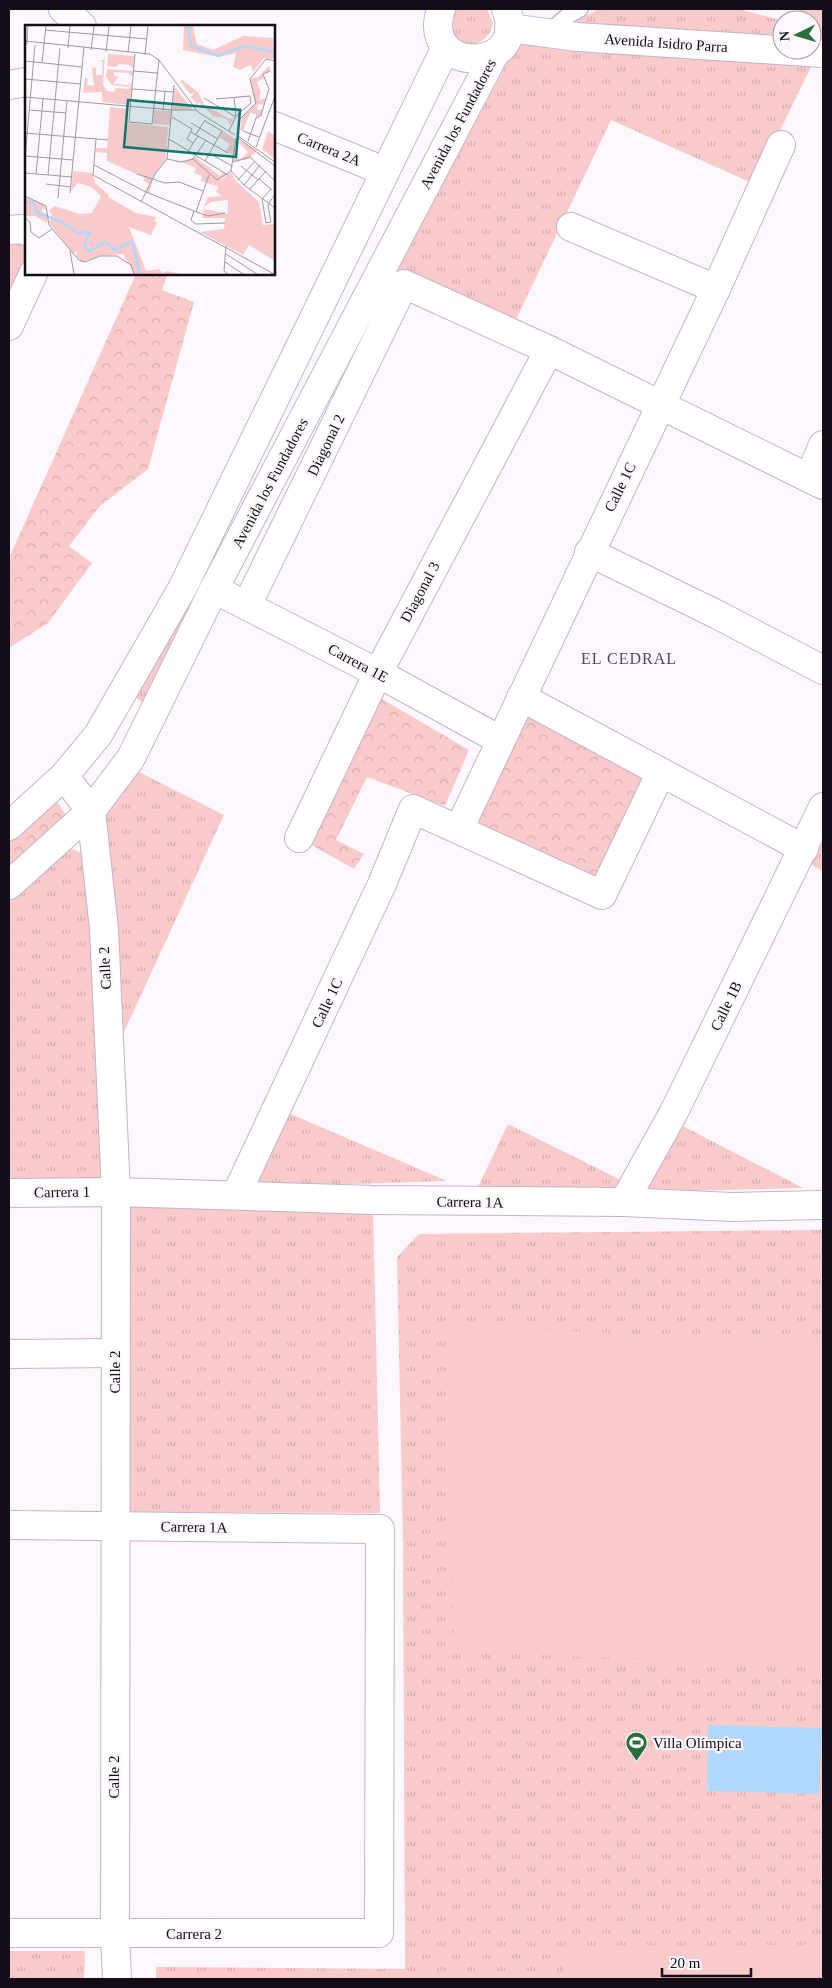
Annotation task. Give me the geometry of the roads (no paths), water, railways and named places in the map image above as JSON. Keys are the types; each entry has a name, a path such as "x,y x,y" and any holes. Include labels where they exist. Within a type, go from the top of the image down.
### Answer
{"street":[{"path":"63,9 81,25"},
{"name":"Avenida Isidro Parra","path":"508,18 548,33 578,37 823,53"},
{"name":"Avenida los Fundadores","path":"9,885 91,811 131,758 214,589 495,53 504,42 508,18"},
{"path":"437,22 453,53 469,60 478,60 495,53"},
{"name":"Avenida los Fundadores","path":"9,826 64,776 98,734 182,589 384,171 437,22"},
{"path":"9,85 25,82"},
{"name":"Carrera 2A","path":"275,126 384,171"},
{"name":"Calle 1C","path":"236,1194 374,901 414,809 459,829 716,288 781,145"},
{"path":"571,226 716,288"},
{"path":"9,230 25,230"},
{"path":"9,326 33,275"},
{"name":"Diagonal 2","path":"247,605 404,284 549,350"},
{"path":"549,350 816,482 823,445"},
{"name":"Diagonal 3","path":"299,838 378,673 549,350"},
{"path":"589,552 716,614 823,670"},
{"name":"Carrera 1E","path":"214,589 378,673 500,740"},
{"path":"521,697 804,849"},
{"path":"459,829 602,895 661,772"},
{"path":"64,776 91,811"},
{"name":"Calle 1B","path":"624,1202 674,1112 823,807"},
{"name":"Calle 2","path":"91,811 104,929 116,1192 114,1526 115,1934 117,1979"},
{"name":"Carrera 1A","path":"116,1192 236,1194 383,1200 624,1202 732,1207 823,1205"},
{"name":"Carrera 1","path":"9,1193 116,1192"},
{"path":"9,1354 115,1354"},
{"name":"Carrera 1A","path":"9,1525 380,1529 379,1933"},
{"name":"Carrera 2","path":"9,1932 115,1934 379,1933"}],"lane":[{"path":"548,33 566,17 580,9"}],"water":[{"path":"708,1725 822,1728 819,1794 707,1791"}],"place":[{"name":"Villa Olímpica","path":"637,1762"}],"district":[{"name":"EL CEDRAL","path":"629,658"}]}
